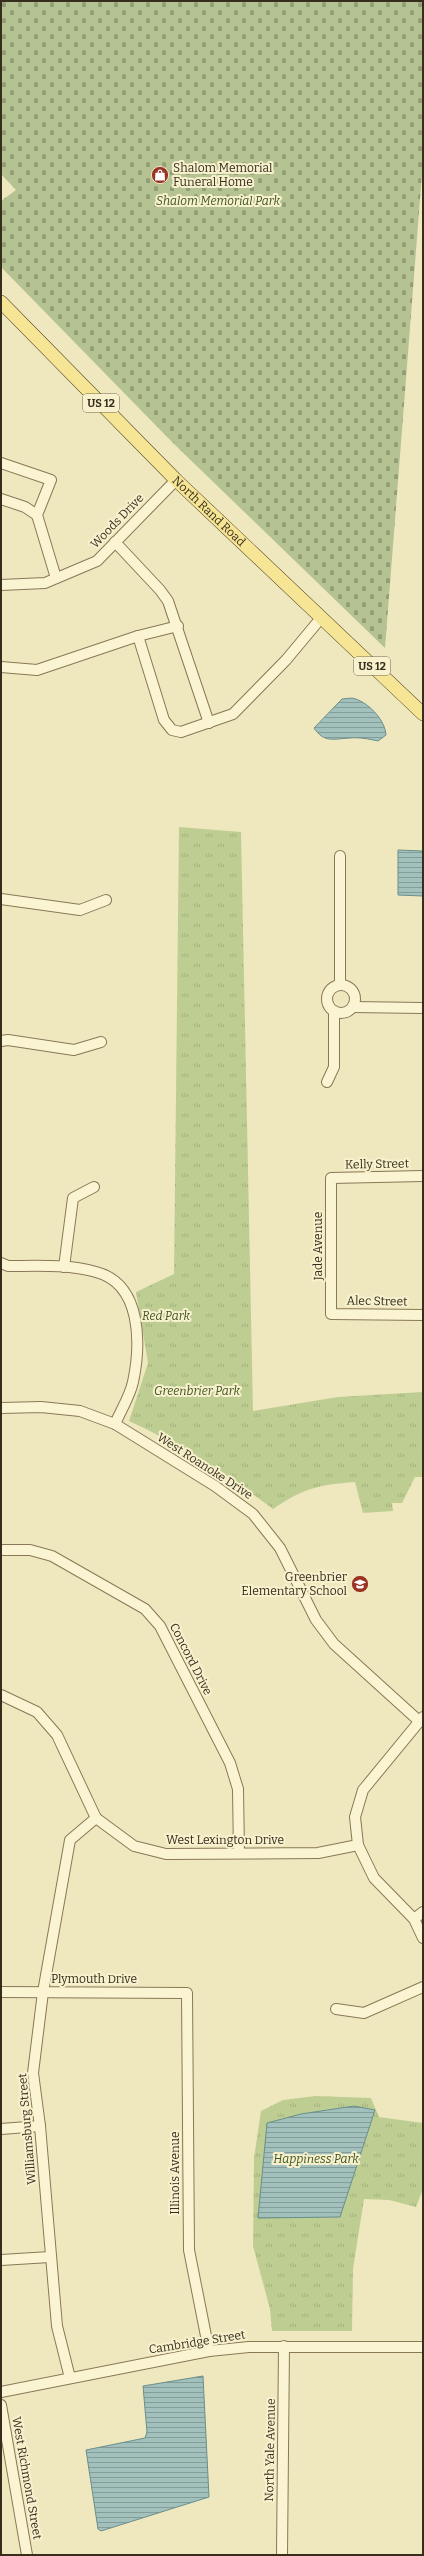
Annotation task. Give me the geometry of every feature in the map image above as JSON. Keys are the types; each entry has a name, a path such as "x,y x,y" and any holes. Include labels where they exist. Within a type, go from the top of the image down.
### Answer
{"main road":[{"name":"North Rand Road","path":"1,302 176,480 423,714"}],"street":[{"path":"1,463 50,480 37,515 56,578"},
{"name":"Woods Drive","path":"1,585 45,583 97,561 176,480"},
{"path":"1,499 25,507 37,515"},
{"path":"115,542 160,590 168,601 178,626 209,723"},
{"path":"138,636 169,727 176,732 181,732 233,714 286,660 321,618"},
{"path":"1,667 37,670 138,636 178,626"},
{"path":"340,856 340,985"},
{"path":"1,899 80,910 106,900"},
{"path":"353,1007 354,994 348,987 340,985 332,989 327,997 329,1006 334,1011 342,1013 353,1007 423,1008"},
{"path":"327,1082 334,1067 334,1011"},
{"path":"1,1041 8,1040 74,1050 101,1042"},
{"name":"Kelly Street","path":"331,1178 423,1176"},
{"name":"Jade Avenue","path":"331,1178 331,1314"},
{"path":"64,1267 73,1198 94,1186"},
{"path":"1,1263 8,1266 64,1267 97,1272 118,1283 130,1300 136,1322 137,1350 133,1383 115,1424"},
{"name":"Alec Street","path":"331,1314 423,1315"},
{"name":"West Roanoke Drive","path":"1,1408 41,1407 80,1411 115,1424 215,1486 253,1514 280,1548 316,1620 334,1644 421,1719"},
{"name":"Concord Drive","path":"1,1550 30,1550 52,1556 144,1610 160,1626 230,1763 238,1789 239,1853"},
{"name":"West Lexington Drive","path":"1,1695 37,1712 57,1735 96,1818 134,1846 166,1854 318,1853 358,1845"},
{"path":"421,1719 363,1790 355,1817 358,1845 374,1878 414,1919 423,1938"},
{"name":"Williamsburg Street","path":"70,2378 57,2326 40,2126 33,2073 43,1992 70,1840 96,1818"},
{"path":"414,1919 423,1912"},
{"path":"336,2009 364,2013 423,1987"},
{"name":"Plymouth Drive","path":"1,1992 187,1993"},
{"name":"Illinois Avenue","path":"187,1993 189,2250 209,2351"},
{"path":"1,2128 40,2126"},
{"path":"1,2260 50,2257"},
{"name":"Cambridge Street","path":"1,2392 209,2351 284,2346 423,2347"},
{"name":"North Yale Avenue","path":"282,2555 284,2346"},
{"name":"West Richmond Street","path":"1,2405 27,2555"}],"green space":[{"name":"Shalom Memorial Park","path":"1,1 423,1 423,161 385,648 173,443 1,267 1,201 16,190 1,174"},
{"name":"Greenbrier Park","path":"179,827 241,832 253,1411 338,1397 423,1392 423,1477 415,1477 402,1503 392,1503 393,1511 363,1513 355,1482 321,1486 294,1496 273,1509 239,1484 186,1450 129,1421 148,1363 136,1292 174,1274"},
{"name":"Happiness Park","path":"315,2096 371,2098 379,2117 423,2123 423,2189 416,2207 389,2200 364,2199 353,2269 352,2331 272,2331 270,2309 253,2246 254,2158 261,2111 283,2100"}],"water":[{"path":"352,698 364,703 379,717 385,729 386,735 378,741 357,738 329,739 321,736 314,728 342,699"},
{"path":"398,850 423,851 423,896 398,895"},
{"path":"354,2106 375,2110 340,2217 258,2218 267,2123 301,2114"},
{"path":"203,2376 209,2497 101,2531 98,2529 86,2450 145,2438 147,2432 143,2386"}],"place":[{"name":"Shalom Memorial Funeral Home","path":"160,175"},
{"name":"Greenbrier Elementary School","path":"360,1584"}],"park label":[{"name":"Red Park","path":"166,1316"}]}
